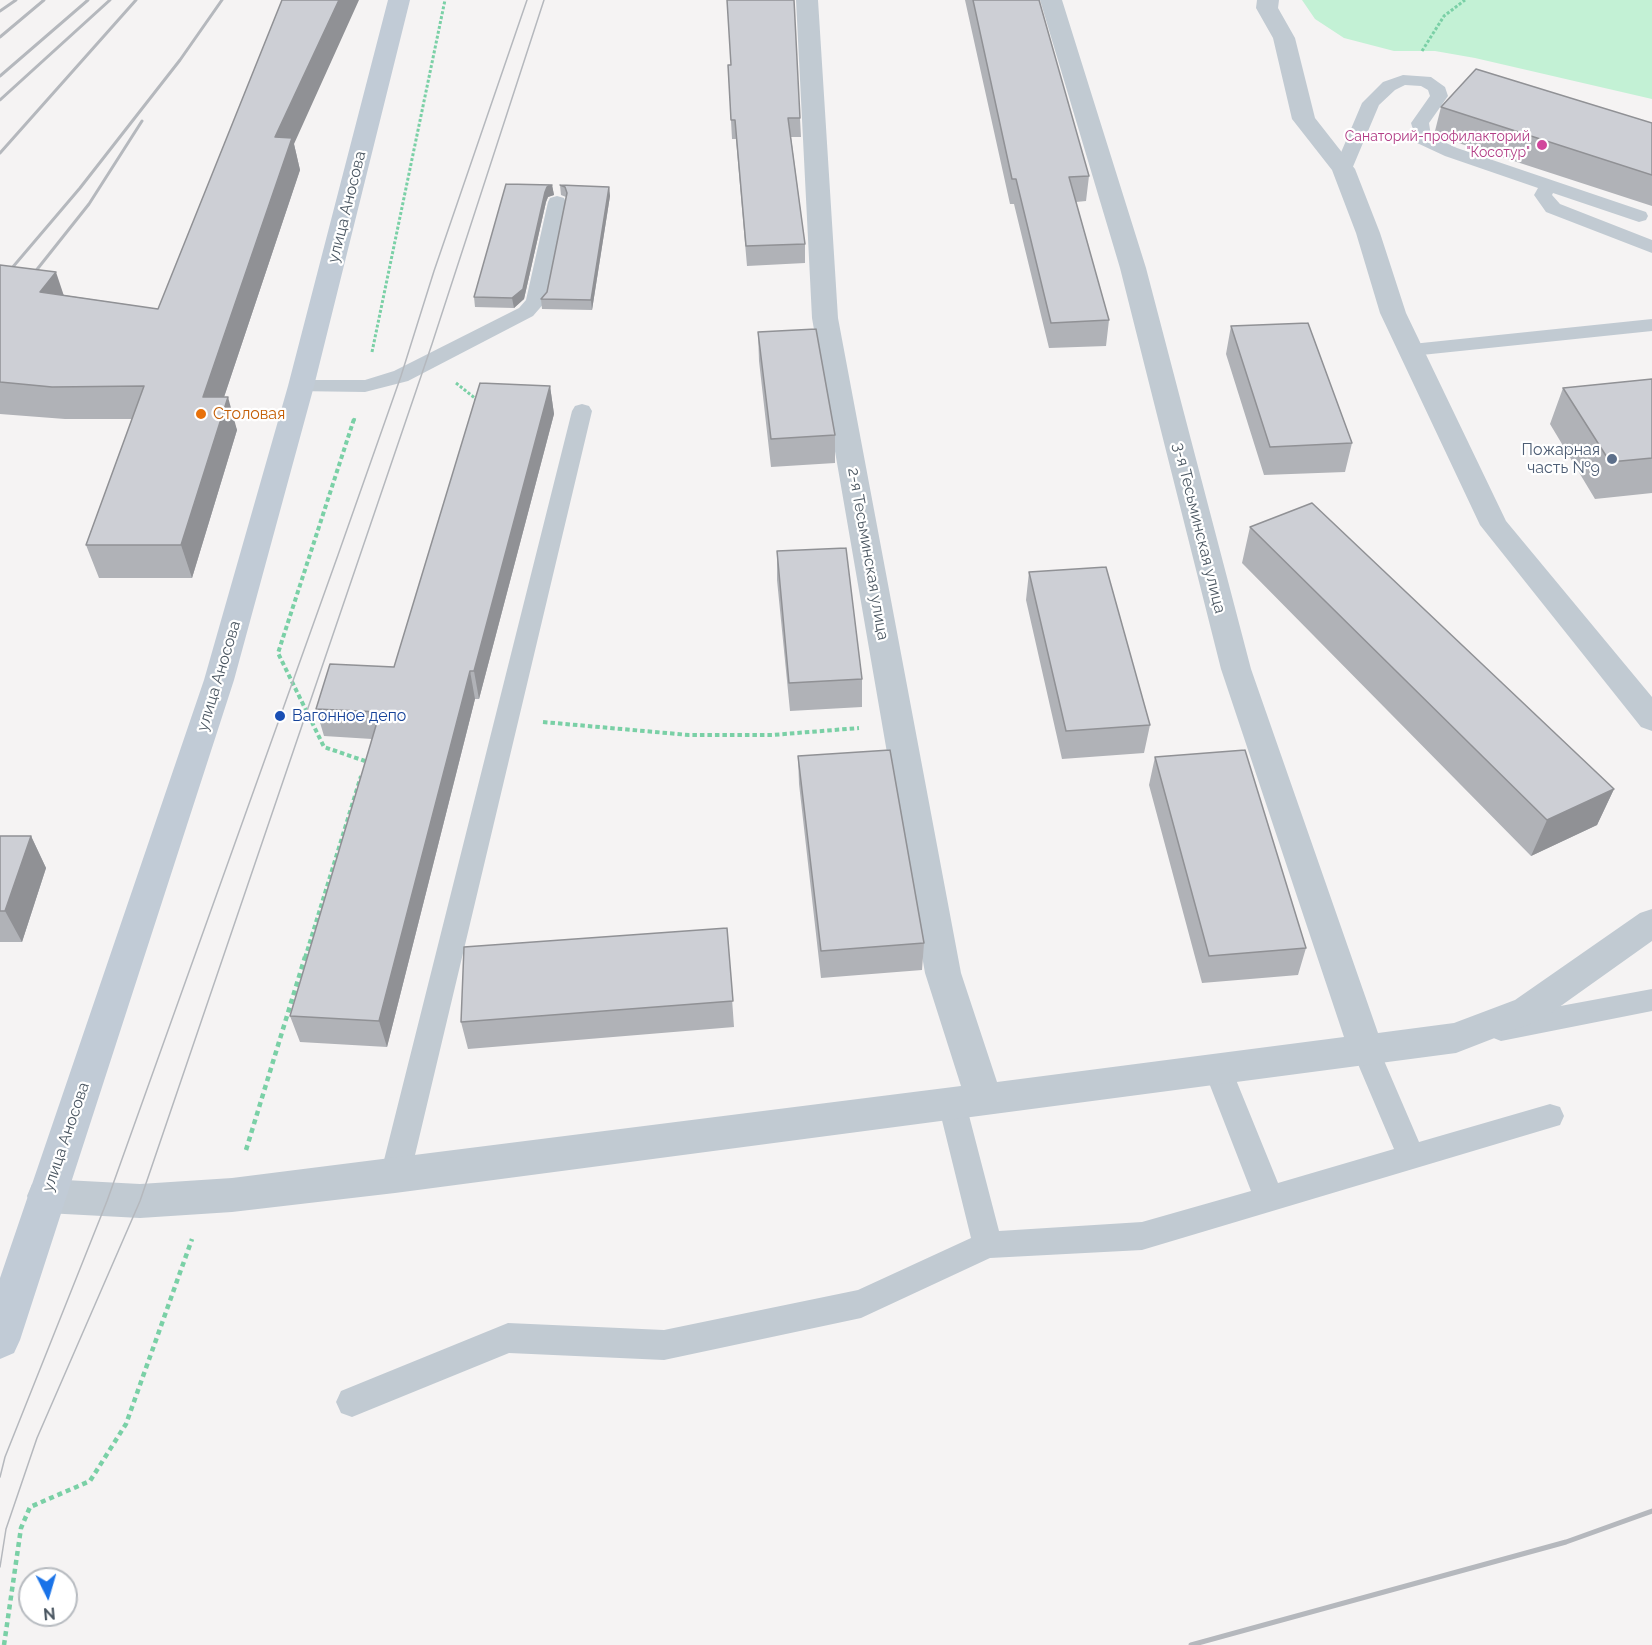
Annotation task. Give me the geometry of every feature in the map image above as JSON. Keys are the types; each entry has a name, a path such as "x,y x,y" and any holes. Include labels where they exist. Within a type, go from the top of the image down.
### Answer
{"main road":[{"name":"улица Аносова","path":"0,1340 219,680 301,386 399,0"}],"street":[{"name":"2-я Тесьминская улица","path":"807,0 825,318 968,1102"},
{"name":"3-я Тесьминская улица","path":"1051,0 1132,268 1236,669 1366,1050"},
{"path":"1268,0 1267,8 1284,38 1304,119 1342,169 1368,233 1393,314 1494,525 1652,719"},
{"path":"46,1196 141,1201 232,1195 395,1176 1456,1038 1528,1010 1652,923"}],"lane":[{"path":"1342,169 1371,103 1389,86 1403,80 1425,81 1436,87 1456,85"},
{"path":"1436,87 1440,96 1420,123 1423,139 1451,152 1639,216"},
{"path":"1548,186 1543,195 1553,208 1652,247"},
{"path":"301,386 365,386 401,376 526,312 536,301 557,202"},
{"path":"1412,350 1650,327"},
{"path":"395,1176 582,411"},
{"path":"1456,1038 1652,1000"},
{"path":"1366,1050 1411,1156"},
{"path":"1218,1070 1269,1198"},
{"path":"968,1102 988,1245"},
{"path":"352,1402 508,1338 664,1345 861,1304 988,1245 1142,1236 1550,1116"}],"path":[{"path":"1403,80 1444,16 1466,0"},
{"path":"430,361 476,399 486,399"},
{"path":"472,410 476,399"},
{"path":"506,719 690,735 772,735 898,726"},
{"path":"365,762 369,751"},
{"path":"4,1645 21,1528 30,1507 90,1481 126,1424 190,1242 232,1195 362,773"}],"green space":[{"path":"1302,0 1652,0 1652,99 1475,58 1435,51 1394,51 1344,38 1315,19"}],"building":[{"path":"282,0 339,0 275,137 292,138 203,397 228,397 181,545 86,545 144,386 52,387 0,382 0,265 56,272 40,292 158,309"},
{"path":"727,0 794,0 800,118 788,118 805,244 746,246 735,120 731,120 728,65 731,65"},
{"path":"973,0 1039,0 1089,176 1069,177 1109,320 1051,323 1016,179 1012,179"},
{"path":"1476,69 1652,123 1652,175 1441,107"},
{"path":"506,184 552,185 547,187 545,192 523,289 512,298 474,297"},
{"path":"560,185 609,187 591,300 541,299 547,292 567,193 565,187"},
{"path":"1308,323 1352,443 1270,447 1231,326"},
{"path":"816,329 835,435 771,439 758,332"},
{"path":"1652,379 1652,458 1610,462 1563,388"},
{"path":"480,383 550,386 474,671 470,671 379,1021 290,1016 380,712 316,709 330,664 394,667"},
{"path":"1312,503 1614,789 1547,820 1250,527"},
{"path":"846,548 862,679 789,683 777,551"},
{"path":"1106,567 1150,725 1066,731 1029,572"},
{"path":"890,750 924,943 821,951 798,756"},
{"path":"1245,750 1306,948 1209,956 1155,757"},
{"path":"0,836 31,836 5,911 0,911"},
{"path":"727,928 733,1001 461,1022 464,947"}],"tram line":[{"path":"0,1477 5,1457 107,1201 338,555 401,376 434,271 527,0"},
{"path":"0,1567 6,1529 37,1438 140,1201 432,344 544,0"}],"railway":[{"path":"0,11 16,0"},
{"path":"0,37 44,0"},
{"path":"0,76 88,0"},
{"path":"0,100 110,0"},
{"path":"0,153 136,0"},
{"path":"0,282 80,188 180,60 222,0"},
{"path":"27,282 89,204 142,121"},
{"path":"1191,1645 1566,1542 1652,1511"}],"place":[{"name":"Санаторий-профилакторий \"Косотур\"","path":"1542,145"},
{"name":"Столовая","path":"201,414"},
{"name":"Пожарная часть №9","path":"1612,459"},
{"name":"Вагонное депо","path":"280,716"}]}
